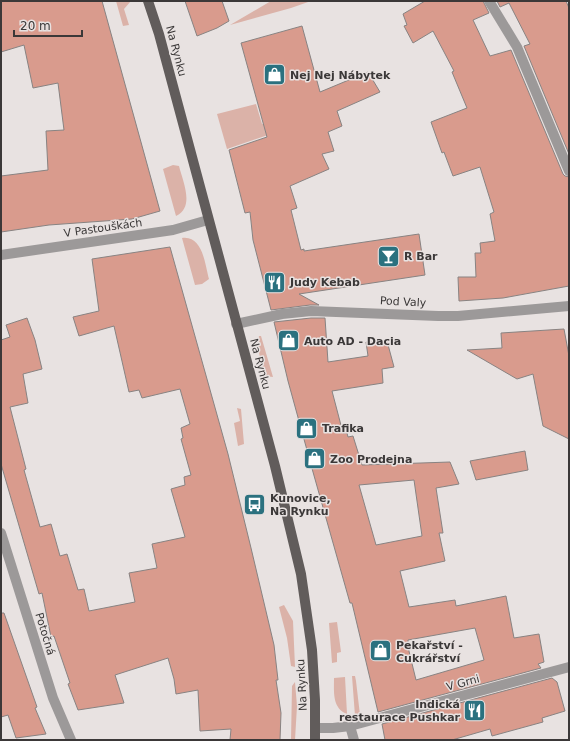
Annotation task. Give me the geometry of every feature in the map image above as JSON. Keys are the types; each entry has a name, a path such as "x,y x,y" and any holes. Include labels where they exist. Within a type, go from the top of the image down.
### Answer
{"main road":[{"name":"Na Rynku","path":"148,1 159,34 275,466 301,574 312,650 315,740"}],"street":[{"path":"489,1 517,47 569,171"},
{"name":"V Pastouškách","path":"1,255 173,230 208,220"},
{"name":"Pod Valy","path":"236,324 282,314 311,311 458,316 569,306"},
{"name":"Potočná","path":"1,533 53,698 71,740"},
{"name":"V Grni","path":"315,728 350,726 569,667"},
{"path":"350,726 354,740"}],"shaded area":[{"path":"116,1 131,1 124,9 129,25 123,26"},
{"path":"271,1 311,1 230,25"},
{"path":"325,90 335,112 227,149 217,114 256,104 262,124 323,108 319,93"},
{"path":"173,165 179,166 186,194 185,207 182,212 176,216 163,169"},
{"path":"182,238 189,238 195,241 202,252 209,279 202,284 195,285"},
{"path":"259,336 261,336 273,377 265,376 259,351"},
{"path":"237,408 241,409 244,444 238,446 234,423 240,421"},
{"path":"284,605 293,621 295,667 291,666 287,638 279,607"},
{"path":"337,622 341,652 337,653 337,662 332,663 329,623"},
{"path":"352,676 355,676 360,715 355,716"},
{"path":"345,677 347,714 336,704 334,694 334,678"},
{"path":"295,682 297,706 295,740 291,740 292,686"}],"building":[{"path":"1,1 102,1 160,211 132,219 49,225 1,232 1,176 48,170 46,131 64,130 58,83 33,88 24,45 1,52"},
{"path":"185,1 222,1 229,21 217,28 197,36"},
{"path":"425,1 483,1 489,13 473,20 490,56 511,50 563,174 569,177 569,286 503,298 459,301 458,277 476,277 475,253 481,253 480,243 495,241 490,214 494,212 480,167 453,176 444,152 442,153 431,122 467,108 452,72 454,71 433,31 413,43 404,26 407,25 403,14"},
{"path":"497,1 566,1 569,8 569,154 524,46 530,44 509,3 500,7"},
{"path":"302,26 320,92 368,72 380,92 337,111 342,126 328,132 334,151 322,154 329,169 290,186 297,208 291,210 301,250 304,249 304,251 419,234 425,275 299,294 319,305 271,310 253,240 250,212 245,213 229,150 267,137 241,43"},
{"path":"170,247 228,454 274,645 278,680 276,680 281,713 280,740 230,740 231,729 200,731 198,690 176,694 174,679 168,658 115,675 124,703 78,710 68,684 70,683 54,636 51,637 42,593 39,594 1,464 1,340 10,337 6,325 27,318 35,340 42,369 23,374 28,403 10,407 26,469 24,470 40,527 51,524 60,556 67,554 78,590 84,589 89,611 135,602 129,573 157,568 152,544 185,537 171,489 185,485 184,477 191,475 181,439 183,438 181,428 190,424 180,389 142,398 139,390 129,392 114,326 79,336 73,317 99,311 92,259"},
{"path":"325,318 328,362 368,356 366,342 387,341 394,367 382,369 383,383 332,391 343,433 347,433 348,437 353,436 362,465 450,462 459,484 436,488 443,533 439,533 445,561 400,571 409,607 455,600 456,606 506,596 514,638 539,634 544,662 538,664 541,668 378,712 352,603 350,603 313,472 288,381 274,322","holes":["414,480 422,536 376,545 359,485","475,628 484,660 416,680 407,643 408,640"]},
{"path":"564,329 569,356 569,439 543,426 533,374 517,379 467,350 502,348 501,333"},
{"path":"525,451 528,470 476,480 470,461"},
{"path":"1,613 4,613 37,707 35,708 46,734 16,738 8,715 1,717"},
{"path":"552,678 557,682 565,711 542,718 543,722 492,736 490,729 452,740 385,740 382,724"}],"place":[{"name":"Nej Nej Nábytek","path":"274,75"},
{"name":"R Bar","path":"389,256"},
{"name":"Judy Kebab","path":"275,282"},
{"name":"Auto AD - Dacia","path":"289,341"},
{"name":"Trafika","path":"306,428"},
{"name":"Zoo Prodejna","path":"315,459"},
{"name":"Kunovice, Na Rynku","path":"255,504"},
{"name":"Pekařství - Cukrářství","path":"381,651"},
{"name":"Indická restaurace Pushkar","path":"475,710"}]}
